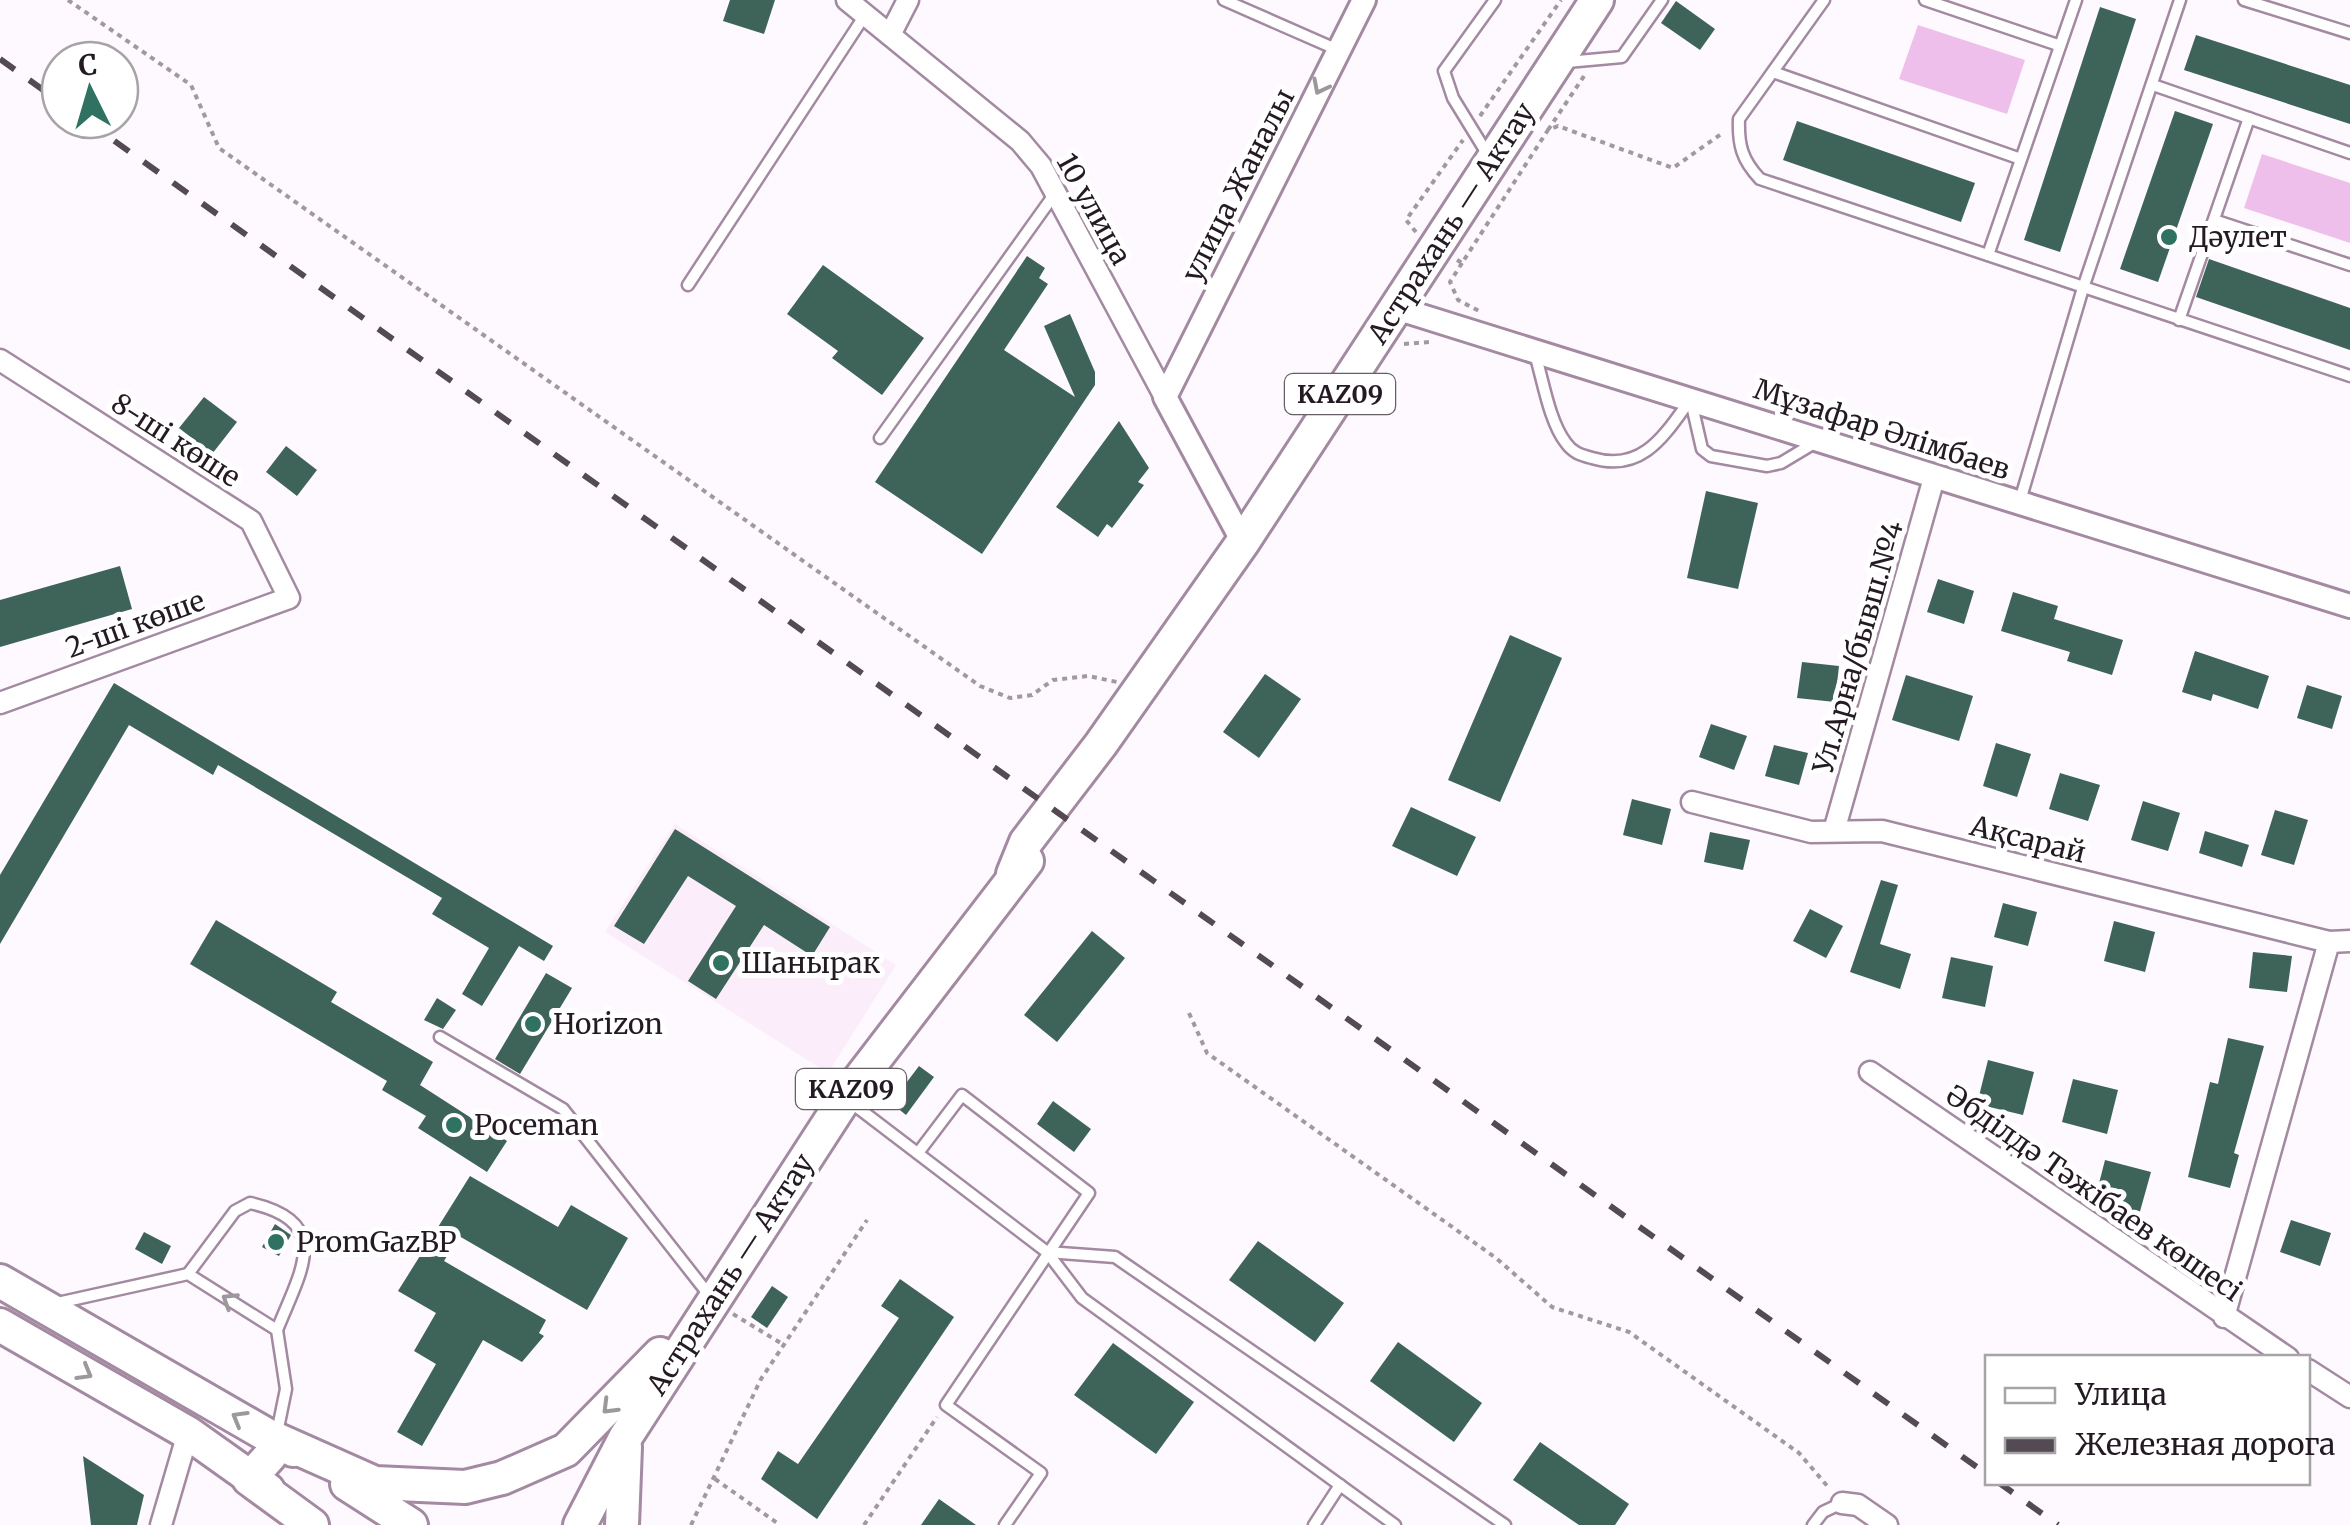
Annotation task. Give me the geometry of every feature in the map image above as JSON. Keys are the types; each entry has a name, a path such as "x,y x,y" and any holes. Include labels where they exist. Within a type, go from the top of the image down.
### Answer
{"highway":[{"name":"Астрахань — Актау","path":"580,1525 625,1438 844,1098 1013,874 1064,816 1101,744 1243,542 1396,308 1448,254 1491,160 1597,0"},
{"path":"0,1281 276,1439 411,1525"},
{"path":"276,1439 374,1483 436,1488 502,1478 566,1450 708,1306"},
{"path":"0,1325 188,1433 312,1525"},
{"path":"622,1525 625,1438"},
{"path":"249,1479 270,1456 276,1439"},
{"path":"249,1479 329,1525"},
{"name":"Астрахань — Актау","path":"592,1525 599,1488"}],"street":[{"name":"10 улица","path":"847,0 1020,141 1056,192 1165,398"},
{"path":"890,36 908,0"},
{"name":"улица Жаналы","path":"1165,398 1364,0"},
{"name":"Мұзафар Әлімбаев","path":"1396,308 2350,606"},
{"name":"8-шi көше","path":"0,360 251,521 289,598"},
{"path":"1165,398 1243,542"},
{"name":"Ул.Арна/бывш.№4","path":"1834,832 1934,478"},
{"name":"2-ші көше","path":"0,703 289,598"},
{"name":"Ақсарай","path":"1692,802 1811,832 1882,831 2339,942"},
{"path":"2224,1317 2339,942"},
{"name":"Әбділдә Тәжібаев көшесі","path":"1870,1072 2283,1355"},
{"path":"2310,1371 2350,1396"},
{"path":"161,1525 188,1433"},
{"path":"1842,1503 1858,1505 1888,1525"}],"lane":[{"path":"1224,0 1339,50"},
{"path":"1491,160 1444,71 1495,0"},
{"path":"1556,63 1622,56 1662,0"},
{"path":"1824,0 1739,120 1738,141 1745,163 1760,178 2350,376"},
{"path":"1925,0 2058,45"},
{"path":"1988,255 2018,158 2076,0"},
{"path":"2018,504 2084,288 2180,0"},
{"path":"2244,0 2350,33"},
{"path":"688,286 865,15"},
{"path":"1773,72 2018,158"},
{"path":"2152,85 2350,153"},
{"path":"2179,320 2249,118"},
{"path":"880,438 1056,192"},
{"path":"2214,220 2350,265"},
{"path":"1533,348 1564,440 1576,454 1613,464 1634,459 1656,447 1690,400"},
{"path":"1690,400 1702,449 1711,456 1767,466 1781,463 1819,441"},
{"path":"440,1037 564,1110 708,1306"},
{"path":"918,1154 962,1095 1089,1193 946,1404 1042,1473 1005,1525"},
{"path":"844,1098 1047,1252 1082,1298 1396,1525"},
{"path":"42,1306 188,1274 235,1211 250,1202 287,1214 298,1223 307,1248 277,1330 286,1389 276,1439"},
{"path":"1047,1252 1115,1257 1505,1525"},
{"path":"188,1274 277,1330"},
{"path":"1314,1525 1340,1485"},
{"path":"1813,1525 1823,1512 1842,1503"}],"path":[{"path":"68,0 191,86 219,148 980,686 1010,698 1032,695 1053,680 1088,676 1141,687"},
{"path":"1448,254 1408,226 1406,220 1561,0"},
{"path":"1481,333 1488,315 1458,300 1450,282 1448,254 1548,130 1595,59"},
{"path":"1548,130 1558,126 1673,168 1739,120"},
{"path":"1397,351 1406,342 1439,342"},
{"path":"1189,1013 1208,1053 1496,1258 1552,1307 1629,1332 1799,1454 1842,1503"},
{"path":"691,1525 761,1379 868,1220"},
{"path":"708,1306 784,1346"},
{"path":"864,1525 946,1404"},
{"path":"714,1478 780,1525"}],"shaded area":[{"path":"1918,25 2025,60 2007,114 1899,79"},
{"path":"2262,154 2350,183 2350,243 2244,208"},
{"path":"675,824 896,965 828,1073 605,932"}],"building":[{"path":"730,0 775,0 764,34 723,21"},
{"path":"1676,1 1715,29 1700,50 1661,23"},
{"path":"2100,7 2136,19 2060,252 2024,240"},
{"path":"2196,35 2350,85 2350,124 2184,70"},
{"path":"2175,111 2213,124 2158,282 2120,269"},
{"path":"1797,121 1975,183 1961,222 1783,160"},
{"path":"1027,256 1045,268 1039,278 1048,284 1004,350 1075,397 1044,326 1070,314 1095,372 1095,385 982,554 875,482"},
{"path":"2209,259 2350,308 2350,350 2196,297"},
{"path":"823,265 924,338 882,395 832,358 838,351 787,314"},
{"path":"204,397 237,422 212,454 179,428"},
{"path":"1119,421 1149,468 1138,482 1144,485 1112,528 1107,524 1098,537 1056,507"},
{"path":"286,446 317,470 297,496 266,472"},
{"path":"1706,491 1758,503 1738,589 1687,578"},
{"path":"120,566 132,609 0,647 0,600"},
{"path":"1938,579 1974,591 1964,624 1927,612"},
{"path":"2013,592 2058,606 2054,619 2123,640 2112,675 2067,661 2070,652 2001,631"},
{"path":"1510,635 1562,658 1500,802 1448,780"},
{"path":"2195,651 2269,676 2258,709 2213,694 2211,701 2182,692"},
{"path":"1802,662 1839,666 1835,702 1797,698"},
{"path":"1265,674 1301,699 1259,758 1223,732"},
{"path":"1906,675 1973,696 1959,741 1892,720"},
{"path":"114,683 553,946 544,961 519,946 482,1006 462,994 489,948 432,914 442,898 218,765 213,775 129,725 0,944 0,875"},
{"path":"2307,685 2342,696 2332,729 2297,718"},
{"path":"1711,724 1747,736 1734,770 1699,757"},
{"path":"1996,743 2031,754 2017,797 1983,786"},
{"path":"1774,745 1808,753 1799,785 1765,776"},
{"path":"2060,773 2100,785 2088,821 2049,809"},
{"path":"1632,799 1671,809 1662,845 1623,835"},
{"path":"2143,801 2180,813 2168,851 2131,840"},
{"path":"1411,807 1476,837 1457,876 1392,846"},
{"path":"2275,810 2308,820 2294,865 2261,855"},
{"path":"675,829 830,927 812,956 764,925 716,999 688,981 736,906 688,876 644,944 614,926"},
{"path":"2205,831 2249,845 2242,867 2199,853"},
{"path":"1710,832 1750,840 1743,870 1704,862"},
{"path":"1881,880 1898,885 1880,944 1911,954 1900,989 1850,972"},
{"path":"2003,903 2037,912 2028,946 1994,937"},
{"path":"1810,909 1843,926 1826,958 1793,941"},
{"path":"216,920 337,992 331,1002 433,1062 420,1085 507,1141 487,1172 418,1128 426,1116 382,1090 387,1081 190,964"},
{"path":"2114,921 2155,932 2145,972 2104,961"},
{"path":"1092,931 1125,958 1057,1042 1024,1015"},
{"path":"2253,952 2292,956 2287,992 2249,988"},
{"path":"1951,957 1993,966 1985,1007 1942,998"},
{"name":"Horizon","path":"546,973 572,988 520,1074 495,1059"},
{"path":"437,998 456,1010 443,1029 424,1020"},
{"path":"2228,1038 2264,1046 2234,1153 2239,1155 2230,1188 2188,1177 2210,1082 2218,1084"},
{"path":"1988,1060 2034,1072 2023,1115 1977,1104"},
{"path":"919,1066 934,1077 906,1115 891,1103"},
{"path":"2073,1079 2118,1090 2107,1134 2062,1122"},
{"path":"1053,1101 1091,1129 1074,1152 1037,1124"},
{"path":"2105,1160 2151,1172 2139,1215 2094,1203"},
{"path":"470,1176 558,1227 571,1205 628,1238 587,1310 459,1236 444,1261 546,1320 539,1333 544,1336 522,1362 483,1340 422,1446 397,1432 436,1364 414,1351 436,1313 398,1291"},
{"path":"2291,1220 2331,1233 2320,1266 2280,1252"},
{"path":"275,1224 291,1235 279,1256 262,1247"},
{"path":"144,1232 171,1246 162,1264 135,1249"},
{"path":"1258,1241 1344,1303 1315,1342 1229,1280"},
{"path":"900,1279 954,1317 817,1519 761,1479 778,1451 798,1464 899,1318 881,1306"},
{"path":"772,1286 788,1297 767,1328 751,1317"},
{"path":"1398,1342 1482,1403 1454,1442 1370,1381"},
{"path":"1113,1343 1194,1402 1156,1454 1074,1395"},
{"path":"1540,1442 1629,1504 1615,1525 1579,1525 1513,1480"},
{"path":"83,1456 144,1495 137,1525 91,1525"},
{"path":"939,1499 976,1525 921,1525"}],"railway":[{"path":"0,59 40,88"},
{"path":"113,140 1985,1473"},
{"path":"2002,1485 2058,1525"}],"place":[{"name":"Дәулет","path":"2169,237"},
{"name":"Шанырак","path":"721,963"},
{"name":"Horizon","path":"533,1024"},
{"name":"Poceman","path":"454,1125"},
{"name":"PromGazBP","path":"276,1242"}]}
